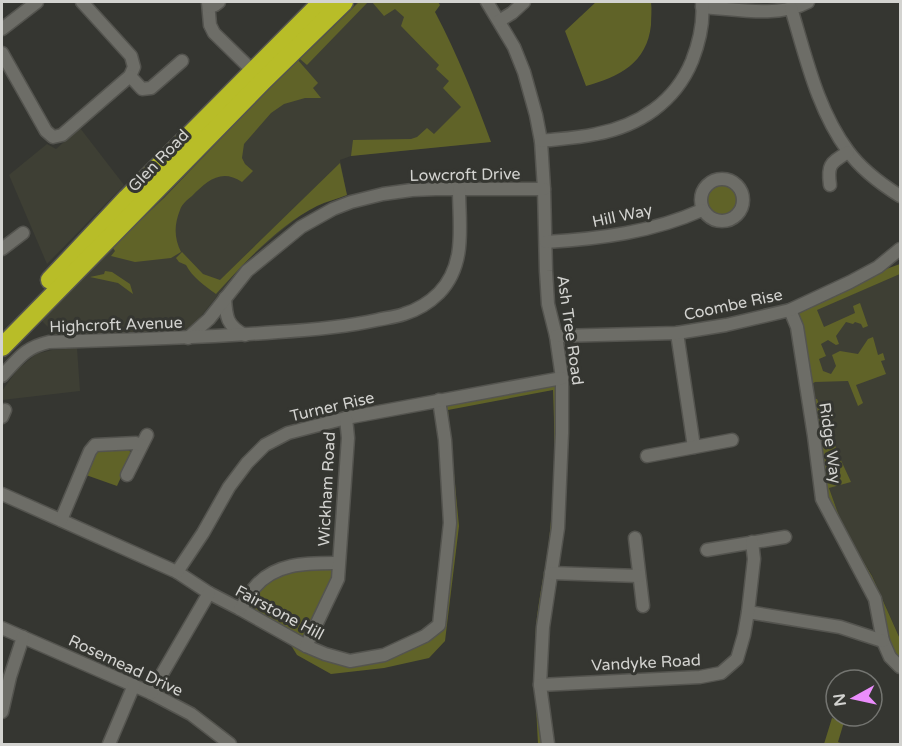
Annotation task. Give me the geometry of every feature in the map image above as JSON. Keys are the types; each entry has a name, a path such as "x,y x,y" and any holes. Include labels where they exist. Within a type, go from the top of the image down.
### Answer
{"highway":[{"name":"Glen Road","path":"2,347 258,76 322,2"},
{"name":"Glen Road","path":"2,331 127,198 258,76 344,2"}],"street":[{"path":"2,29 37,2"},
{"path":"2,53 46,131 53,137 62,135 130,76 134,67 131,56 82,2"},
{"name":"Ash Tree Road","path":"487,2 514,46 536,115 544,189 548,304 556,336 562,378 558,528 543,627 540,685 548,744"},
{"path":"499,21 524,2"},
{"path":"540,141 613,130 659,107 682,80 697,48 701,29 702,4 767,11 791,8 808,2"},
{"path":"212,3 210,25 214,33 258,76"},
{"path":"791,8 819,99 848,152 875,178 900,196"},
{"path":"130,76 142,89 151,88 182,61"},
{"path":"830,185 828,172 830,166 848,152"},
{"name":"Highcroft Avenue","path":"2,376 23,352 35,345 49,342 244,335 351,326 403,315 429,302 440,293 458,261 461,238 459,189"},
{"name":"Lowcroft Drive","path":"188,338 209,319 247,271 274,247 301,227 351,202 412,190 544,189"},
{"name":"Hill Way","path":"546,242 622,234 702,210"},
{"path":"2,249 23,233"},
{"name":"Coombe Rise","path":"556,336 677,333 726,325 790,310 860,277 878,267 900,249"},
{"path":"225,298 226,314 230,324 244,335"},
{"name":"Ridge Way","path":"790,310 798,337 822,499 875,599 883,641"},
{"path":"677,333 694,447"},
{"name":"Turner Rise","path":"177,572 229,487 247,463 265,445 288,433 346,418 562,378"},
{"name":"Fairstone Hill","path":"2,494 177,572 209,593 306,646 350,661 384,655 425,636 439,625 450,523 445,440 439,400"},
{"name":"Wickham Road","path":"306,646 338,579 348,438 346,418"},
{"path":"61,520 92,442 136,443 144,440 127,475"},
{"path":"647,456 732,440"},
{"path":"707,550 785,537"},
{"path":"635,538 643,606"},
{"name":"Vandyke Road","path":"540,685 700,677 721,673 737,659 744,635 754,559 752,542"},
{"name":"Wickham Road","path":"240,609 255,587 270,573 305,563 338,563"},
{"path":"551,573 639,576"},
{"path":"151,693 209,593"},
{"path":"748,612 840,627 883,641 890,657 900,667"},
{"name":"Rosemead Drive","path":"2,628 151,693 191,714 230,744"},
{"path":"2,712 22,637"},
{"path":"109,744 134,685"}],"shaded area":[{"path":"357,2 423,2 491,142 351,156 340,160 347,195 316,206 275,236 242,265 189,328 161,333 57,336 40,319"},
{"path":"80,128 124,185 47,264 9,175 47,144 56,149"},
{"path":"900,274 900,639 872,575 852,543 839,516 829,488 803,315"},
{"path":"77,348 80,391 2,400 2,391 17,370 36,354"}],"green space":[{"path":"359,2 368,2 307,65 300,59"},
{"path":"372,2 438,2 440,5 435,12 465,76 491,142 351,156 353,140 411,139 427,128 434,134 461,107 443,88 449,81 436,69 439,65 401,26 404,17 395,9 384,16"},
{"path":"596,2 651,2 651,25 644,49 637,59 620,73 586,86 565,31"},
{"path":"297,59 318,83 313,88 321,98 305,98 284,104 271,113 244,144 242,158 253,171 242,182 227,176 215,178 185,202 180,210 176,226 176,237 181,252 171,258 135,262 111,256 115,251 113,248 122,237 164,198"},
{"path":"340,163 347,195 317,206 289,223 250,258 216,294 176,258 182,252 203,274 220,280"},
{"path":"722,183 735,188 740,201 735,214 722,219 709,214 704,201 709,188"},
{"path":"900,264 900,274 817,310 824,327 855,313 853,306 860,303 868,326 863,328 861,324 846,322 836,336 839,344 836,345 828,340 821,344 826,356 819,359 823,371 831,374 836,366 832,355 840,351 858,354 868,339 873,337 878,355 883,353 885,360 881,361 886,374 856,385 863,403 858,406 848,381 815,382 810,385 813,385 815,399 817,399 851,482 829,488 839,516 872,576 900,639 900,667 890,657 875,599 822,499 790,310 850,282"},
{"path":"105,271 112,272 130,284 133,294 118,283 90,277 104,274"},
{"path":"562,378 562,433 543,627 548,744 538,744 535,655 537,614 549,543 553,496 553,390 448,410 459,526 445,641 429,658 384,668 331,674 297,655 289,642 250,618 205,600 209,593 240,608 271,573 338,563 306,646 350,661 384,655 439,625 450,523 439,400"},
{"path":"127,449 132,453 117,486 86,475 95,452"},
{"path":"829,728 842,728 838,742 844,744 824,744"}]}
